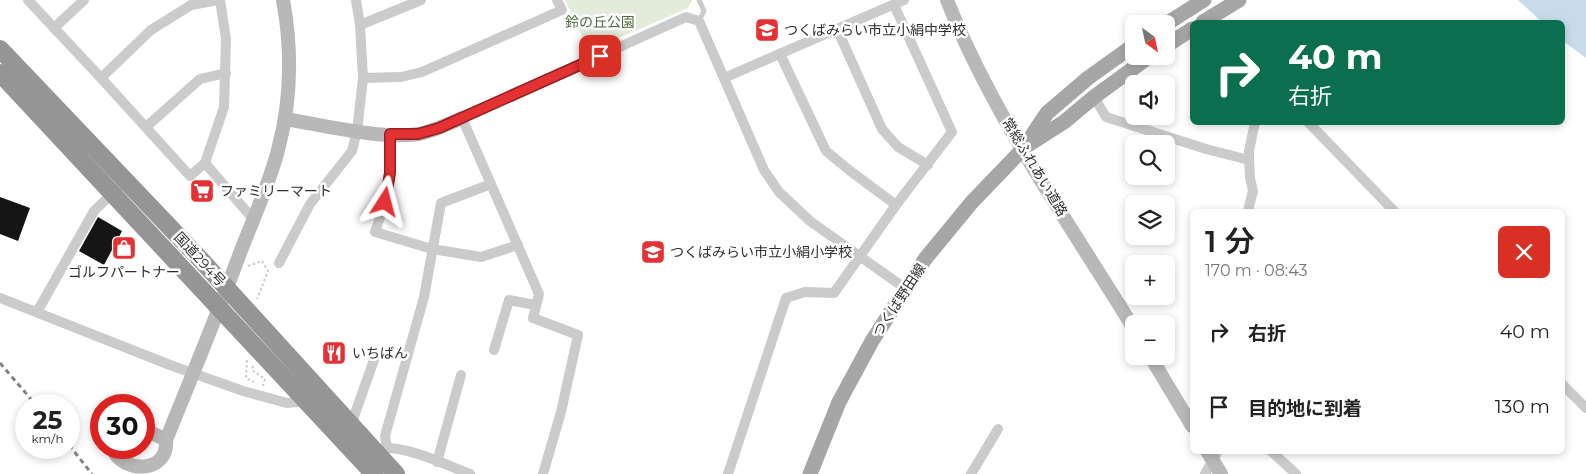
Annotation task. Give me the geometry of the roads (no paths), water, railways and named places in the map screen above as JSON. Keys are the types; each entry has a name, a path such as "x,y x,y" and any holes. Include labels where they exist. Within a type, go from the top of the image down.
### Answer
{"highway":[{"name":"国道294号","path":"0,49 228,289 351,425 380,449 396,474"},
{"name":"国道294号","path":"0,73 374,474"}],"main road":[{"path":"1175,18 1204,0"},
{"path":"1206,20 1239,0"},
{"path":"1175,40 1190,30"},
{"name":"つくば野田線","path":"810,474 839,402 872,342 925,259 978,196 1023,149 1047,113 1088,78 1125,51"},
{"name":"つくば野田線","path":"1023,149 1060,125 1138,65"}],"street":[{"path":"28,0 190,176 205,162 224,107 226,39 219,0 191,5 151,30 101,78"},
{"path":"54,28 84,0"},
{"path":"118,459 120,464 137,473 149,473 163,455 167,446 166,440 220,310 278,151 285,118 289,70 288,24 283,0"},
{"path":"279,263 310,204 352,151 357,131 363,78 360,26 356,0"},
{"path":"360,26 421,0"},
{"path":"363,78 402,77 422,72 562,10 557,0"},
{"path":"724,78 904,0"},
{"name":"常総ふれあい道路","path":"947,0 966,44 994,100 1125,315"},
{"path":"728,474 786,298 805,292 834,293 896,205 952,132 894,4"},
{"path":"285,118 357,131 418,134 439,128 462,118 686,17 700,21 764,170 779,192 810,222 906,289"},
{"path":"837,29 882,129 898,147 928,165"},
{"path":"780,54 826,151 848,170 896,205"},
{"path":"146,127 200,79 226,73"},
{"path":"1094,97 1106,116 1206,149 1249,160"},
{"path":"462,118 539,294 533,318 578,335 561,412 543,474"},
{"path":"1248,209 1253,190 1248,150 1254,125"},
{"path":"1311,125 1392,209"},
{"path":"390,134 390,173 385,202 375,232 432,249 481,257 518,245"},
{"path":"205,162 253,220"},
{"path":"37,312 94,211 126,180"},
{"path":"470,474 408,451 394,448 380,449 424,297 442,203 491,184"},
{"path":"0,298 243,391 287,403 306,401"},
{"path":"494,350 509,300 535,306"},
{"path":"351,425 375,358"},
{"path":"1155,365 1190,423"},
{"path":"437,462 461,375"},
{"path":"1565,387 1586,408"},
{"path":"971,474 998,429"},
{"path":"155,434 166,440"},
{"path":"1205,474 1213,454"},
{"path":"1213,454 1221,474"},
{"path":"1274,454 1296,474"}],"lane":[{"path":"699,0 704,11 700,21"}],"water":[{"path":"1518,0 1586,0 1586,58 1565,42 1565,20 1540,20"}],"railway":[{"path":"0,363 27,394"},
{"path":"80,459 92,474"}],"place":[{"name":"つくばみらい市立小絹中学校","path":"767,30"},
{"name":"ファミリーマート","path":"202,191"},
{"name":"ゴルフパートナー","path":"124,248"},
{"name":"つくばみらい市立小絹小学校","path":"653,252"},
{"name":"いちばん","path":"334,353"}],"park label":[{"name":"鈴の丘公園","path":"600,22"}]}
